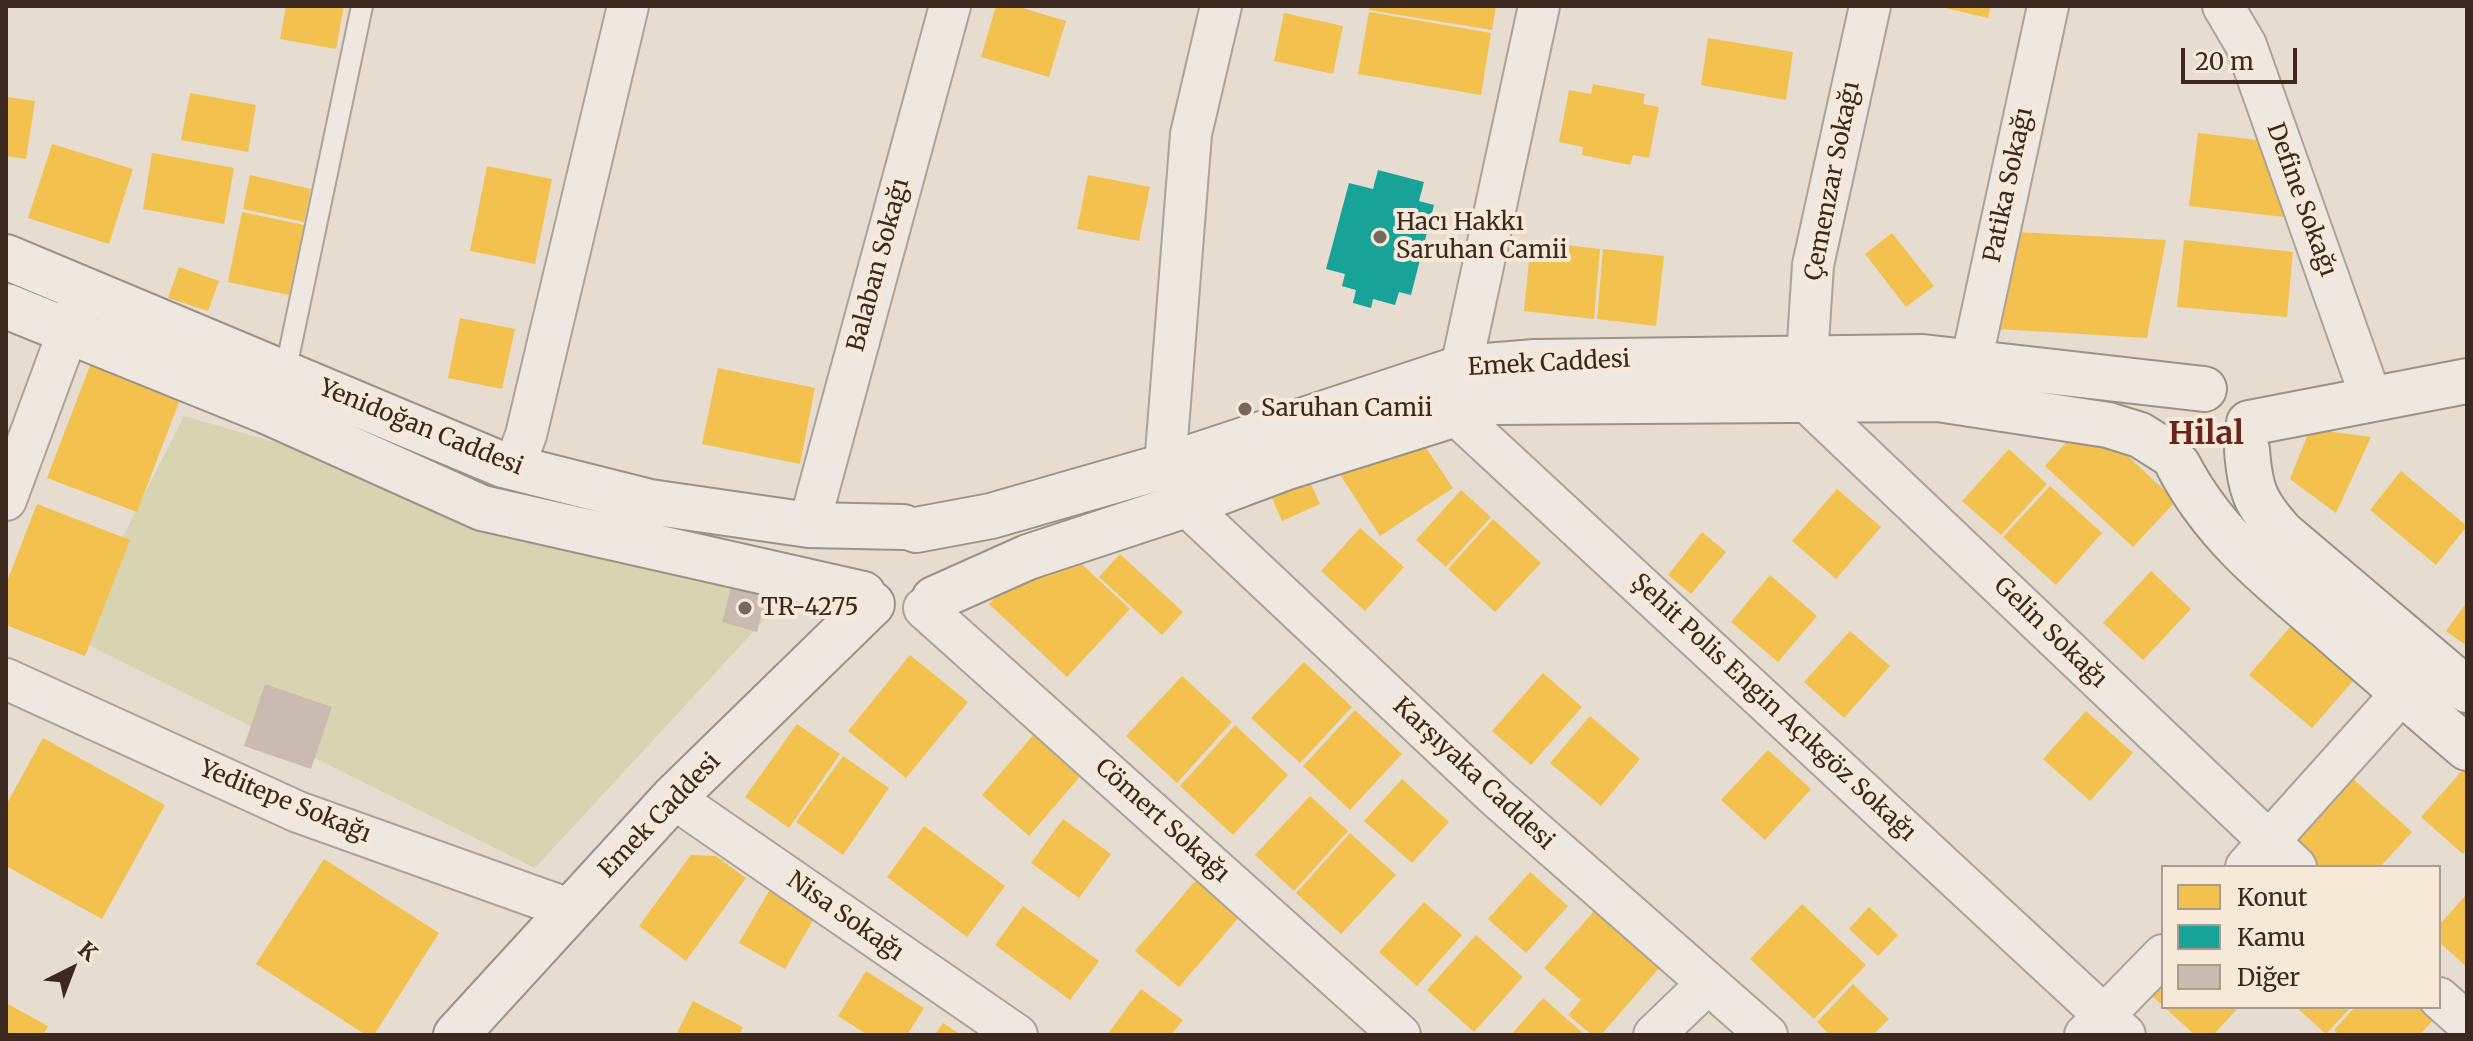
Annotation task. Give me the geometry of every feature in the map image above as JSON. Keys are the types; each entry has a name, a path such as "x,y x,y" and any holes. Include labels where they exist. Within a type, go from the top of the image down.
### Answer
{"street":[{"path":"514,467 526,435 628,6"},
{"name":"Balaban Sokağı","path":"809,525 950,6"},
{"path":"1186,505 1165,466 1191,134 1221,6"},
{"path":"1454,413 1539,6"},
{"name":"Çemenzar Sokağı","path":"1806,378 1813,265 1870,6"},
{"name":"Patika Sokağı","path":"1971,363 2048,6"},
{"name":"Define Sokağı","path":"2223,6 2246,45 2371,398"},
{"name":"Yenidoğan Caddesi","path":"6,257 514,467 650,502 809,525 910,529"},
{"path":"6,500 84,287"},
{"name":"Yenidoğan Caddesi","path":"6,306 266,411 482,508 868,599"},
{"name":"Emek Caddesi","path":"929,604 1028,557 1186,505 1287,467 1494,402 1806,378 1923,357 2204,389"},
{"name":"Emek Caddesi","path":"910,529 991,516 1165,466 1461,368 1535,362 1806,378 2108,425 2140,435 2174,460"},
{"name":"Gelin Sokağı","path":"1806,378 2270,859"},
{"path":"2248,436 2371,398 2467,381"},
{"path":"2467,690 2282,533 2258,506 2249,483 2248,436 2237,402 2227,394 2204,389 2190,392 2168,412 2164,441 2194,496 2222,532 2260,570 2467,748"},
{"name":"Şehit Polis Engin Açıkgöz Sokağı","path":"1454,413 2105,1029"},
{"path":"2174,460 2190,472 2216,475 2239,461 2248,436"},
{"name":"Karşıyaka Caddesi","path":"1186,505 1495,796 1767,1035"},
{"path":"889,529 910,529 937,548 943,560 944,574 929,604 897,615 868,599 856,568 866,542 889,529"},
{"name":"Emek Caddesi","path":"456,1035 673,798 868,599"},
{"name":"Cömert Sokağı","path":"929,604 1400,1035"},
{"name":"Yeditepe Sokağı","path":"6,679 298,812 572,910"},
{"path":"2270,859 2403,692"},
{"name":"Nisa Sokağı","path":"673,798 1017,1035"},
{"path":"2105,1029 2161,958"},
{"path":"1654,1035 1707,984"},
{"path":"2441,1000 2467,1023"}],"lane":[{"path":"285,373 362,6"}],"shaded area":[{"path":"184,416 791,591 535,868 72,637"}],"building: Konut":[{"path":"286,6 344,6 336,49 280,39"},
{"path":"996,6 1016,6 1066,21 1049,77 981,57"},
{"path":"1369,6 1496,6 1492,30 1369,10"},
{"path":"1937,6 1991,6 1988,18"},
{"path":"1369,12 1491,33 1481,95 1358,74"},
{"path":"1284,13 1343,26 1333,74 1274,61"},
{"path":"1708,38 1793,52 1786,100 1701,85"},
{"path":"1593,84 1645,94 1643,104 1659,107 1649,158 1633,155 1630,165 1582,155 1583,147 1559,142 1569,90 1591,94"},
{"path":"190,93 256,105 248,152 181,140"},
{"path":"6,97 35,101 26,159 6,156"},
{"path":"2198,133 2258,140 2286,196 2284,217 2189,206"},
{"path":"52,144 133,169 109,244 28,218"},
{"path":"152,153 234,168 224,224 143,209"},
{"path":"487,166 552,179 535,264 470,251"},
{"path":"250,175 311,189 304,222 243,209"},
{"path":"1088,175 1150,187 1139,241 1077,229"},
{"path":"242,212 304,225 289,295 228,282"},
{"path":"2017,232 2166,240 2147,338 1998,329"},
{"path":"1892,233 1934,286 1906,307 1865,254"},
{"path":"2184,240 2293,252 2287,317 2177,307"},
{"path":"1531,241 1600,249 1594,319 1524,311"},
{"path":"1603,249 1664,256 1656,326 1597,319"},
{"path":"179,267 219,281 208,311 168,298"},
{"path":"460,318 515,329 502,389 448,378"},
{"path":"91,363 181,397 137,512 47,478"},
{"path":"718,368 815,388 800,464 702,444"},
{"path":"2310,429 2371,437 2336,513 2290,479"},
{"path":"2103,433 2176,501 2133,547 2045,466 2071,437"},
{"path":"1418,436 1453,488 1380,536 1339,473"},
{"path":"2009,449 2047,484 2001,535 1962,501"},
{"path":"2401,471 2467,526 2436,565 2370,510"},
{"path":"1307,475 1320,504 1282,521 1269,491"},
{"path":"2050,486 2102,533 2056,585 2003,537"},
{"path":"1837,489 1881,527 1836,579 1792,541"},
{"path":"1461,490 1491,517 1446,567 1416,540"},
{"path":"37,504 130,540 85,656 6,625 6,584"},
{"path":"1493,519 1541,563 1495,612 1448,569"},
{"path":"1360,528 1404,567 1365,611 1321,571"},
{"path":"1702,532 1726,552 1691,594 1668,575"},
{"path":"1120,554 1183,612 1162,635 1099,577"},
{"path":"1073,556 1130,609 1067,677 989,604 1010,582 1017,588 1032,571 1039,578 1051,565 1059,571"},
{"path":"2151,571 2191,609 2143,660 2103,623"},
{"path":"1770,575 1817,616 1778,662 1731,622"},
{"path":"2467,602 2467,646 2446,631"},
{"path":"2297,619 2360,673 2312,728 2249,675"},
{"path":"1850,631 1890,666 1844,718 1804,682"},
{"path":"910,655 968,702 906,778 848,731"},
{"path":"1304,662 1352,707 1300,763 1251,718"},
{"path":"1543,673 1582,707 1531,765 1492,731"},
{"path":"1182,676 1232,722 1177,783 1126,736"},
{"path":"1355,710 1402,754 1350,810 1303,766"},
{"path":"2086,711 2133,753 2090,801 2043,759"},
{"path":"1590,716 1640,759 1601,806 1550,763"},
{"path":"797,724 840,754 789,828 745,797"},
{"path":"1235,725 1288,775 1233,835 1180,786"},
{"path":"1035,733 1082,774 1029,836 982,795"},
{"path":"43,738 165,805 102,919 6,866 6,805"},
{"path":"1768,750 1811,789 1765,840 1721,800"},
{"path":"843,756 889,788 843,855 796,822"},
{"path":"2467,765 2467,849 2463,854 2421,817"},
{"path":"2352,778 2412,832 2382,865 2313,865 2291,845"},
{"path":"1402,779 1449,822 1412,863 1364,821"},
{"path":"1310,796 1348,831 1294,891 1255,855"},
{"path":"1063,819 1111,854 1079,898 1031,863"},
{"path":"924,826 1005,886 967,937 887,877"},
{"path":"1350,833 1396,875 1341,934 1296,893"},
{"path":"691,855 716,856 746,878 686,961 639,926"},
{"path":"324,859 439,933 374,1035 366,1035 256,964"},
{"path":"1530,872 1568,906 1526,953 1488,919"},
{"path":"1197,879 1240,916 1179,987 1135,951"},
{"path":"773,884 819,910 785,969 739,943"},
{"path":"2467,894 2467,967 2441,944 2441,923"},
{"path":"1424,902 1462,935 1417,986 1379,952"},
{"path":"1802,904 1866,965 1814,1019 1750,959"},
{"path":"1023,906 1099,961 1070,1000 995,945"},
{"path":"1869,907 1898,935 1878,956 1849,929"},
{"path":"1595,910 1660,967 1601,1035 1592,1035 1568,1015 1581,1000 1544,968"},
{"path":"1476,935 1523,977 1474,1032 1427,990"},
{"path":"866,971 924,1008 907,1035 868,1035 838,1016"},
{"path":"1853,984 1889,1019 1873,1035 1830,1035 1817,1022"},
{"path":"2161,987 2161,1004 2152,996"},
{"path":"1141,989 1183,1020 1171,1035 1107,1035"},
{"path":"1543,998 1585,1035 1511,1035"},
{"path":"693,1001 743,1027 739,1035 676,1035"},
{"path":"6,1003 48,1026 43,1035 6,1035"},
{"path":"2166,1009 2237,1009 2213,1035 2195,1035"},
{"path":"2298,1009 2349,1009 2326,1034"},
{"path":"2353,1009 2421,1009 2433,1020 2420,1035 2339,1035 2334,1030"},
{"path":"943,1023 961,1035 935,1035"}],"building: Kamu":[{"name":"Hacı Hakkı Saruhan Camii","path":"1378,170 1424,182 1419,201 1434,205 1411,295 1399,292 1395,305 1373,299 1371,308 1353,303 1356,290 1342,286 1345,274 1326,269 1349,183 1373,189"}],"building: Diğer":[{"name":"TR-4275","path":"732,585 767,594 757,632 722,622"},
{"path":"265,684 332,707 311,769 244,746"}],"place":[{"name":"Hacı Hakkı Saruhan Camii","path":"1380,237"},
{"name":"Saruhan Camii","path":"1245,409"},
{"name":"TR-4275","path":"745,608"}],"district":[{"name":"Hilal","path":"2206,435"}]}
